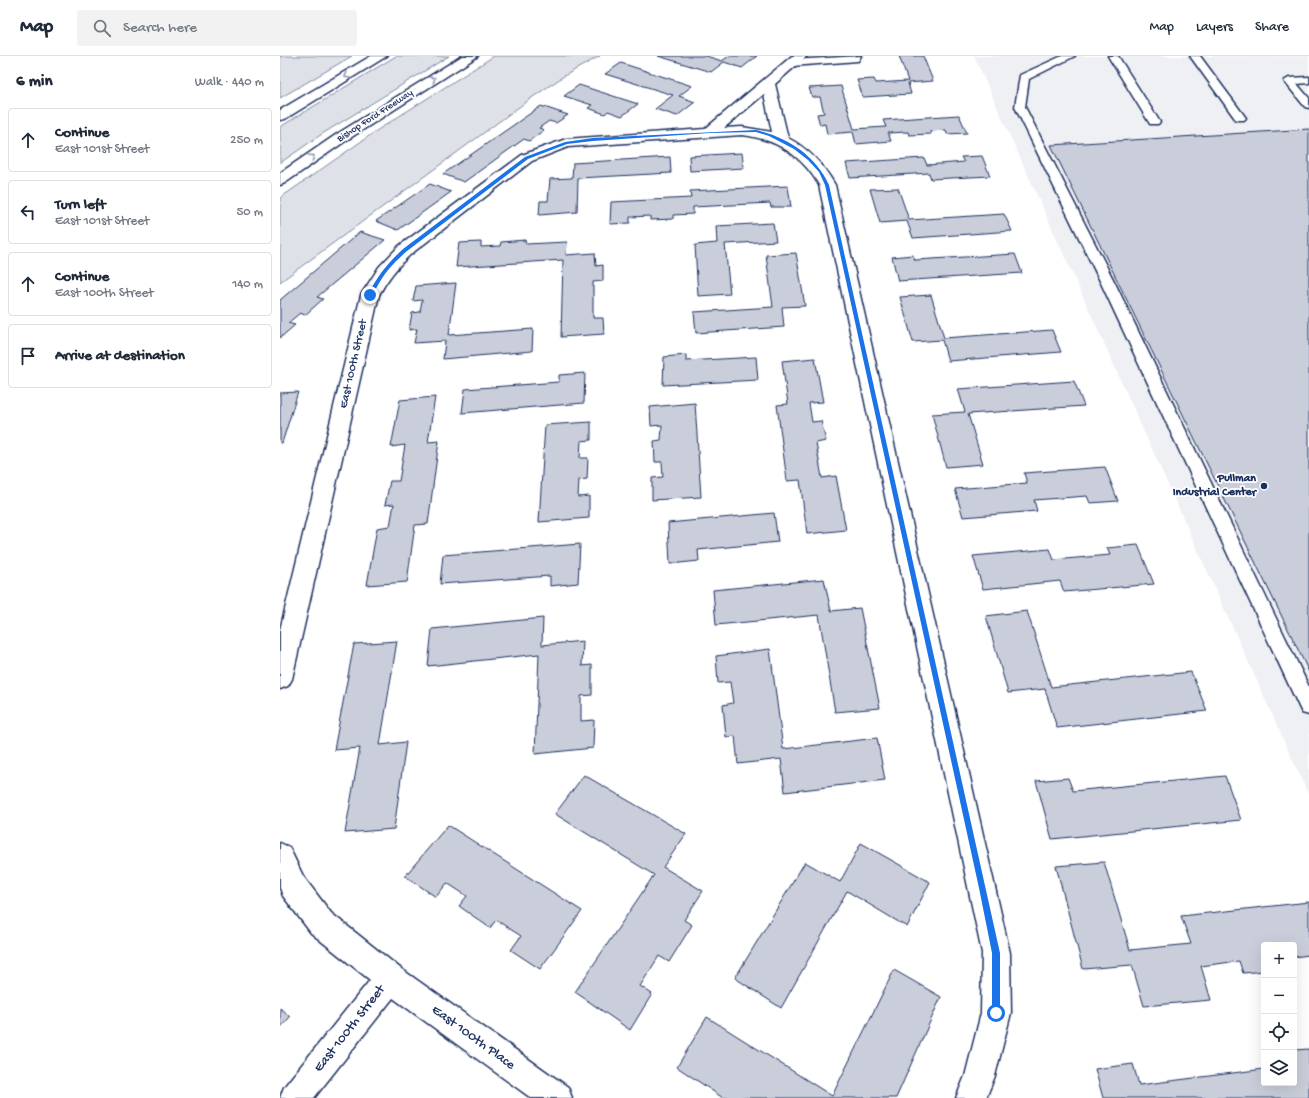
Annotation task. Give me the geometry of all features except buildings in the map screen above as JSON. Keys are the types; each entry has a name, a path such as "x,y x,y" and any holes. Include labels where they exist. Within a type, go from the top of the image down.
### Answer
{"main road":[{"path":"280,116 380,56"},
{"name":"Bishop Ford Freeway","path":"280,180 342,137 471,56"},
{"path":"710,132 796,59"},
{"path":"768,82 781,140"},
{"name":"East 100th Street","path":"280,680 370,295 378,278 390,264 405,250 527,158 566,143 710,132 756,131 781,140 810,159 821,171 827,185 995,946 996,1013 980,1076 971,1098"},
{"name":"East 100th Street","path":"280,856 293,886 320,923 390,978 295,1098"},
{"name":"East 100th Place","path":"390,978 557,1098"}],"lane":[{"path":"796,59 846,60 854,59 856,56"},
{"path":"1070,56 1024,77 1020,107 1108,283 1309,707"},
{"path":"1113,56 1154,122"},
{"path":"1195,56 1240,118"},
{"path":"1309,80 1289,81 1309,105"}],"shaded area":[{"path":"280,56 352,56 280,98"},
{"path":"396,56 449,56 322,134 280,163 280,127"},
{"path":"494,56 600,56 564,76 530,99 280,282 280,198 379,129"},
{"path":"974,56 1309,56 1309,796"}],"place":[{"name":"Pullman Industrial Center","path":"1264,486"}],"route":[{"path":"370,295 378,278 405,250 527,158 566,143 710,132 756,131 771,135 795,148 810,159 821,171 827,185 983,888 996,953 996,1013"}]}
